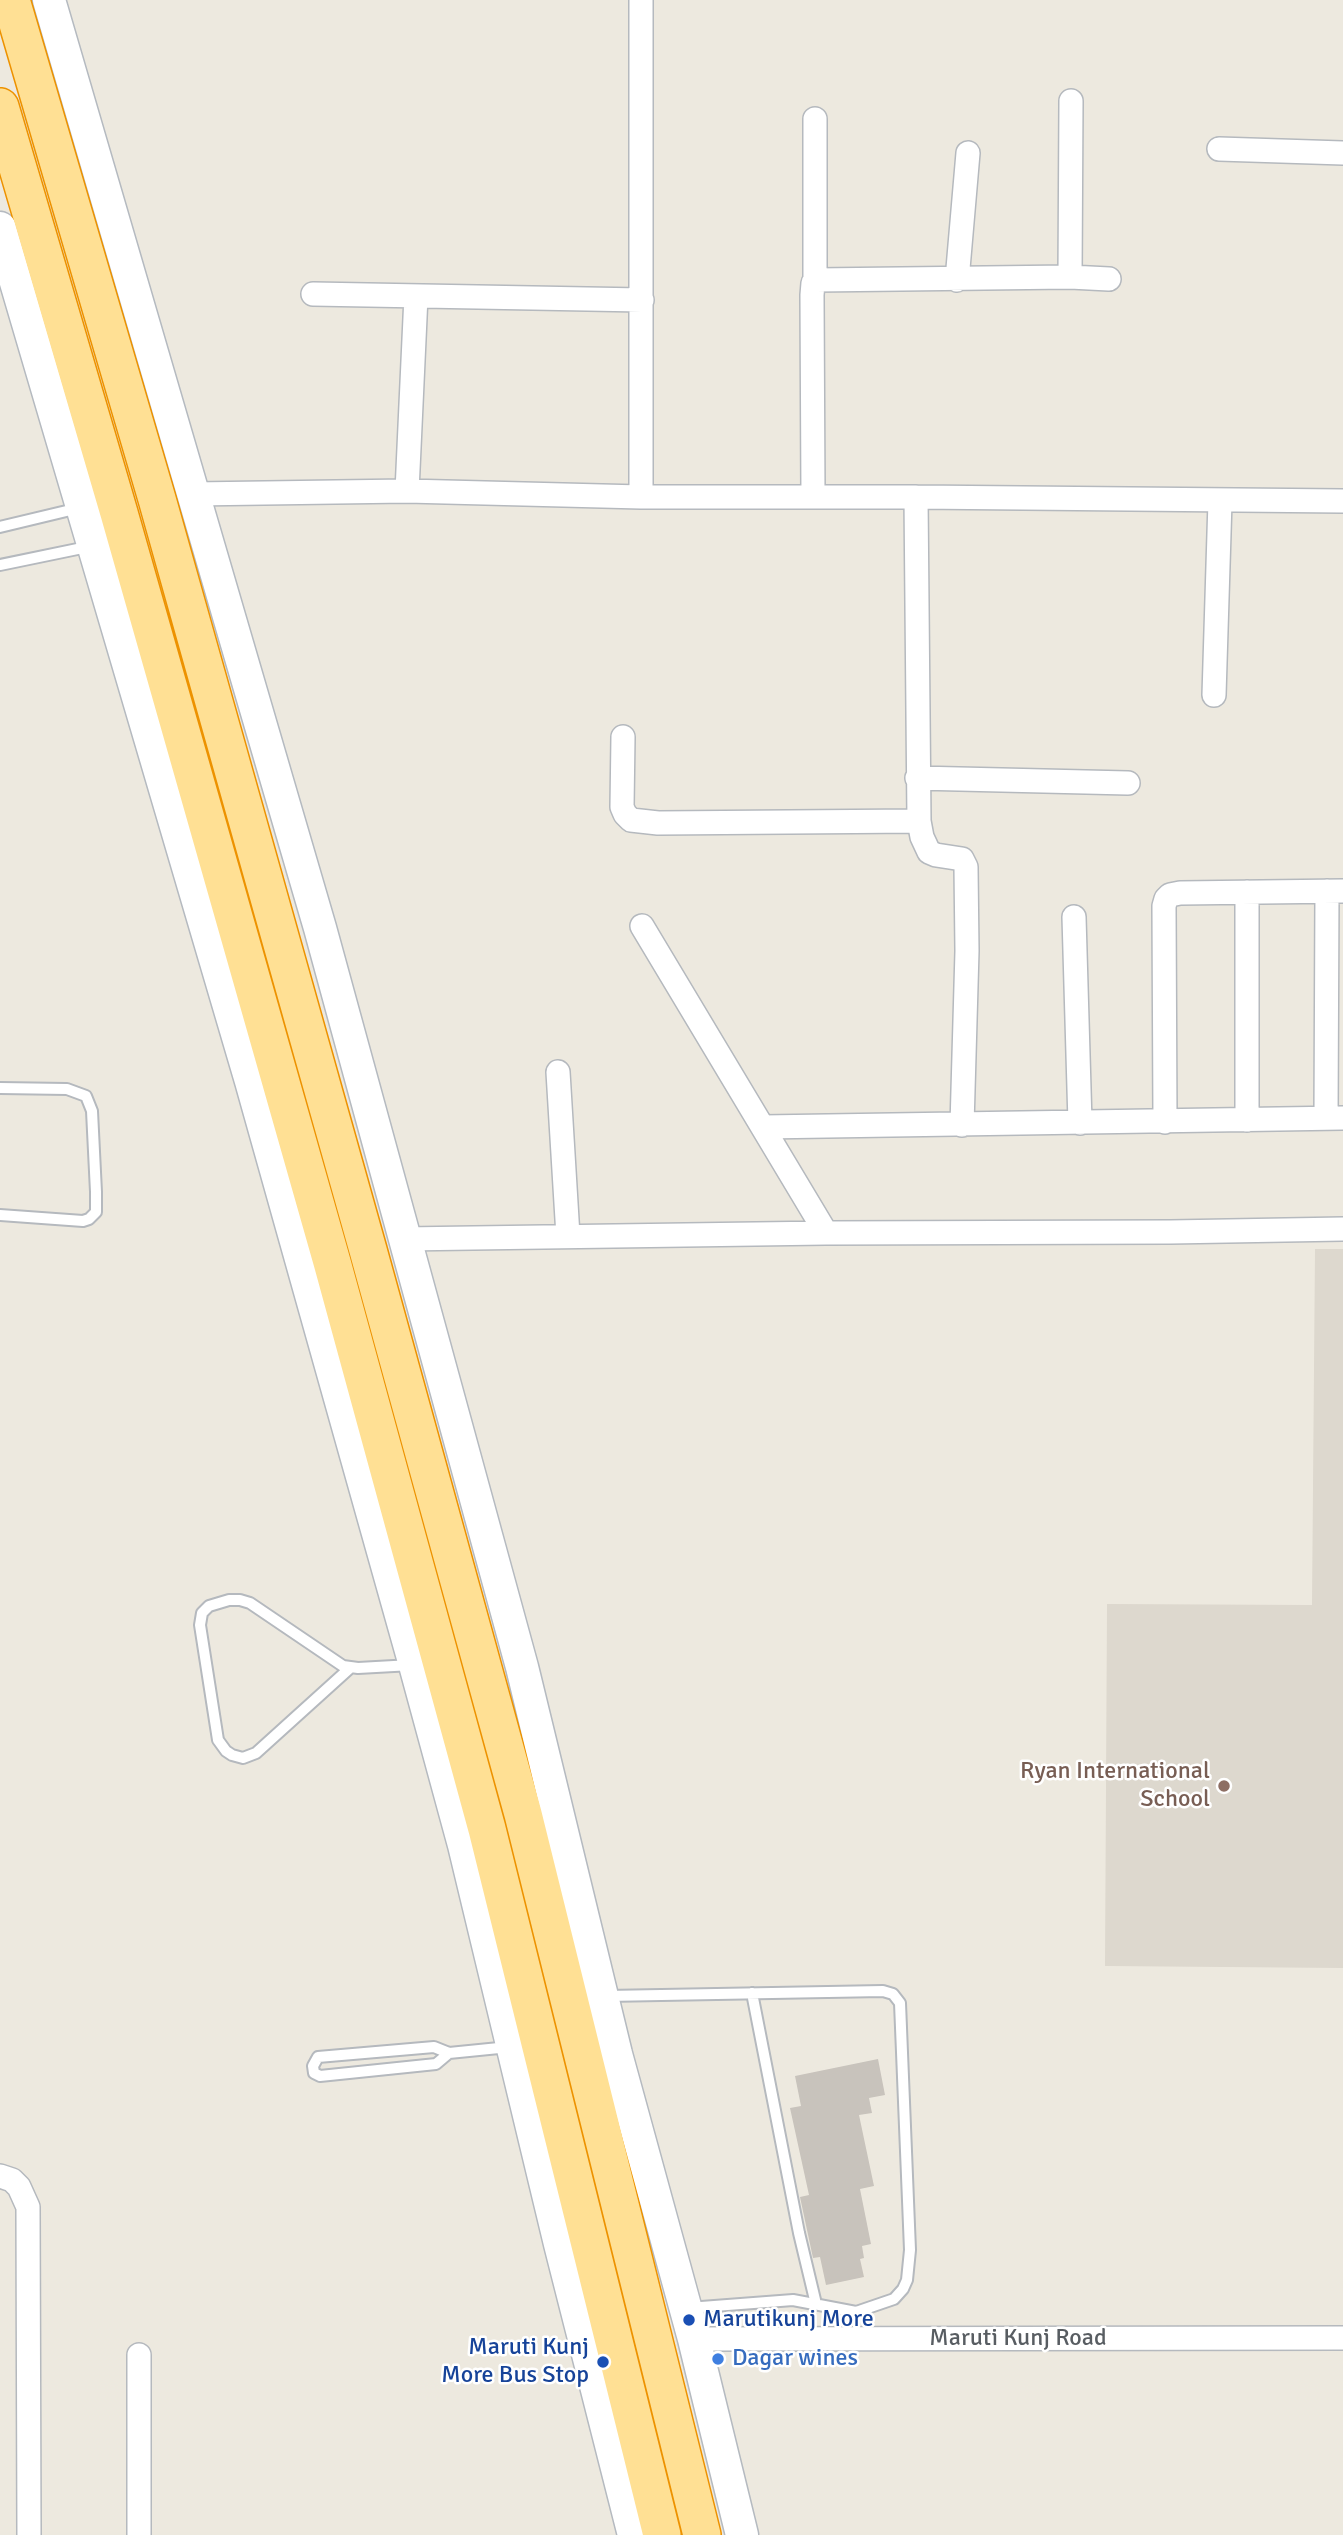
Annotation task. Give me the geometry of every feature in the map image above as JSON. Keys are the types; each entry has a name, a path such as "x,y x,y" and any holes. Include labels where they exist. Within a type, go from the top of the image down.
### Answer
{"highway":[{"path":"11,0 158,499 523,1814 702,2535"},
{"path":"0,107 119,513 332,1262 487,1829 662,2535"}],"main road":[{"path":"49,0 320,928 522,1667 602,1996 694,2339 742,2535"},
{"path":"0,228 255,1094 415,1665 464,1845 634,2535"}],"street":[{"path":"641,0 641,497"},
{"path":"1070,277 1071,101"},
{"path":"813,497 815,119"},
{"path":"1219,149 1343,153"},
{"path":"957,280 968,153"},
{"path":"815,281 1070,277 1109,279"},
{"path":"313,294 642,300"},
{"path":"407,491 416,296"},
{"path":"193,494 407,491 641,497 916,496 1343,501"},
{"path":"916,496 919,821 929,852 962,859 966,867 967,951 962,1125"},
{"path":"1214,695 1220,501"},
{"path":"623,737 622,807 632,820 658,823 919,821"},
{"path":"917,778 1128,783"},
{"path":"763,1127 1165,1122 1335,1118 1335,891 1180,893 1170,895 1166,899 1165,1122"},
{"path":"1247,892 1247,1120"},
{"path":"1074,917 1080,1123"},
{"path":"642,926 826,1233"},
{"path":"558,1072 568,1236"},
{"path":"403,1239 1343,1229"},
{"path":"0,2176 12,2180 19,2187 28,2207 29,2535"},
{"name":"Maruti Kunj Road","path":"694,2339 1343,2338"},
{"path":"139,2355 139,2535"}],"lane":[{"path":"0,527 83,508"},
{"path":"0,565 95,545"},
{"path":"0,1088 67,1089 86,1096 92,1111 96,1192 96,1212 83,1221 0,1215"},
{"path":"350,1668 256,1753 243,1758 232,1755 218,1740 200,1625 202,1613 209,1606 229,1600 250,1603 327,1656 350,1668 415,1665"},
{"path":"602,1996 883,1991 893,1994 900,2003 910,2250 907,2280 903,2289 894,2299 867,2310 844,2311 793,2300 685,2308"},
{"path":"752,1993 799,2233 816,2304"},
{"path":"449,2053 436,2064 333,2075 320,2076 314,2073 313,2066 318,2057 434,2047 449,2053 512,2046"}],"shaded area":[{"name":"Ryan International School","path":"1315,1249 1343,1249 1343,1968 1105,1966 1107,1604 1312,1605"}],"building":[{"path":"878,2059 885,2095 869,2098 872,2113 859,2115 874,2186 860,2189 871,2244 862,2246 864,2258 860,2259 864,2277 826,2285 820,2257 813,2258 800,2197 809,2195 790,2108 801,2106 795,2076"}],"place":[{"name":"Ryan International School","path":"1224,1786"},
{"name":"Marutikunj More","path":"689,2320"},
{"name":"Dagar wines","path":"718,2359"},
{"name":"Maruti Kunj More Bus Stop","path":"603,2362"}]}
